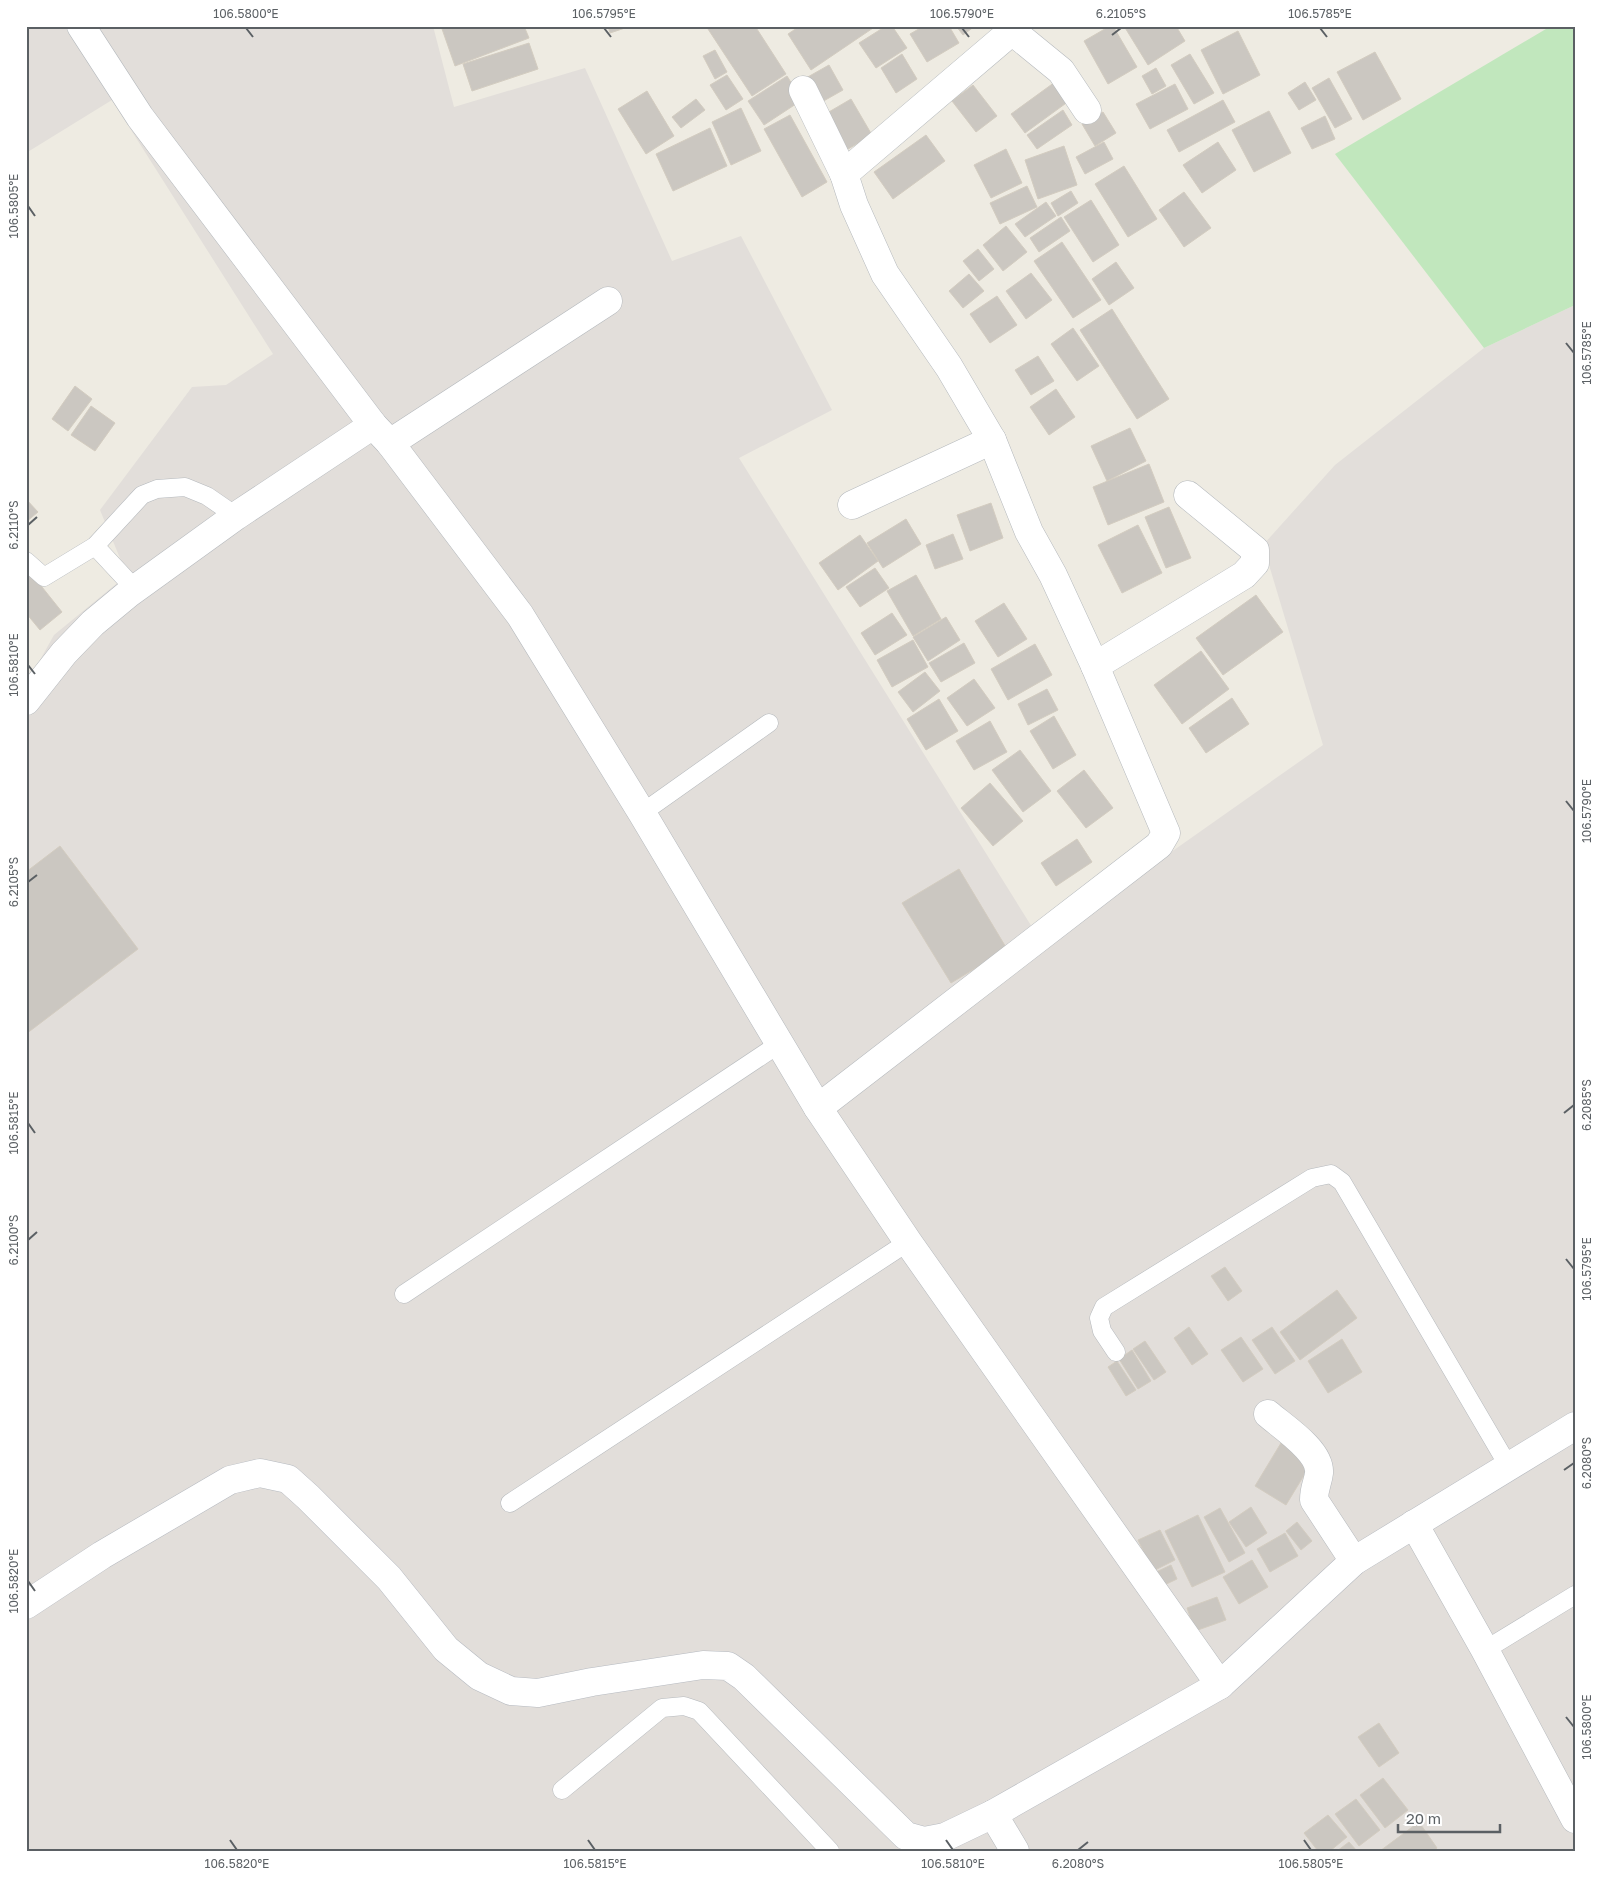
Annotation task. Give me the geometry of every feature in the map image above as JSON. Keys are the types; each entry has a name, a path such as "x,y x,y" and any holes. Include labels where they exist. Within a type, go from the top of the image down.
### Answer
{"street":[{"path":"81,26 140,117 520,614 642,813 818,1108 908,1242 1220,1685"},
{"path":"844,174 1013,28 1061,71 1088,110"},
{"path":"803,90 844,174 854,205 885,274 948,367 992,440 1030,532 1053,575 1095,666 1166,832 1159,844 818,1108"},
{"path":"26,701 64,653 93,623 135,589 236,516 381,434 608,301"},
{"path":"852,505 992,440"},
{"path":"1095,666 1244,575 1255,563 1255,550 1188,495"},
{"path":"1268,1414 1314,1454 1319,1473 1314,1488 1314,1500 1354,1561"},
{"path":"26,1604 102,1555 230,1480 260,1473 288,1480 308,1497 389,1578 446,1649 479,1676 511,1691 538,1693 703,1665 728,1666 744,1677 906,1836 923,1846 992,1814 1220,1685 1354,1561 1575,1426"},
{"path":"1414,1524 1485,1650 1575,1819"},
{"path":"992,1814 1015,1851"}],"lane":[{"path":"26,561 44,578 95,546 142,495 157,489 185,488 207,496 236,516"},
{"path":"95,546 135,589"},
{"path":"642,813 769,723"},
{"path":"404,1294 779,1044"},
{"path":"1116,1352 1100,1324 1099,1318 1104,1307 1312,1178 1331,1174 1342,1182 1509,1467"},
{"path":"510,1503 908,1242"},
{"path":"1485,1650 1575,1595"},
{"path":"562,1790 662,1708 684,1706 699,1710 830,1851"}],"shaded area":[{"path":"26,26 433,26 454,107 585,68 672,261 741,236 832,410 739,458 1042,943 1323,745 1263,545 1335,465 1484,348 1575,305 1575,1851 26,1851 26,685 54,635 127,575 100,510 192,387 226,385 273,354 112,100 26,153"}],"green space":[{"path":"1551,26 1575,26 1575,305 1484,348 1335,154"}],"building":[{"path":"441,26 524,26 529,38 455,66"},
{"path":"608,26 631,26 610,33"},
{"path":"706,26 755,26 786,74 752,96"},
{"path":"800,26 876,26 811,70 788,34"},
{"path":"886,26 892,26 907,48 876,68 859,43"},
{"path":"924,26 949,26 959,43 927,62 910,34"},
{"path":"956,26 975,26 963,35"},
{"path":"1113,26 1137,67 1108,84 1084,41"},
{"path":"1124,26 1176,26 1185,41 1148,65"},
{"path":"1238,31 1260,75 1223,94 1201,50"},
{"path":"529,43 538,69 472,91 463,64"},
{"path":"715,50 727,72 715,79 703,56"},
{"path":"1375,52 1401,99 1363,120 1337,72"},
{"path":"902,54 917,79 896,93 881,68"},
{"path":"1190,54 1214,93 1194,104 1171,65"},
{"path":"829,65 843,90 820,103 806,78"},
{"path":"1156,68 1166,86 1152,94 1142,76"},
{"path":"727,75 743,99 726,110 710,85"},
{"path":"787,76 802,100 764,125 748,101"},
{"path":"1329,78 1352,119 1335,128 1312,88"},
{"path":"1055,82 1069,101 1025,133 1011,114"},
{"path":"1305,82 1316,100 1299,110 1288,93"},
{"path":"1175,84 1188,109 1150,129 1136,104"},
{"path":"973,85 997,116 976,132 952,101"},
{"path":"647,91 674,136 646,154 618,109"},
{"path":"696,99 705,110 681,128 672,117"},
{"path":"851,99 872,135 843,152 822,116"},
{"path":"1223,100 1235,122 1179,152 1167,130"},
{"path":"741,108 761,151 731,165 712,122"},
{"path":"1063,110 1072,125 1037,149 1027,135"},
{"path":"1269,111 1291,153 1254,172 1232,130"},
{"path":"1103,112 1116,133 1095,146 1082,124"},
{"path":"790,115 827,182 802,197 764,129"},
{"path":"1325,116 1335,139 1312,149 1301,128"},
{"path":"710,128 727,166 673,191 656,154"},
{"path":"926,135 945,161 893,199 874,172"},
{"path":"1104,142 1113,159 1085,174 1076,157"},
{"path":"1218,142 1236,170 1202,193 1183,165"},
{"path":"1064,146 1077,185 1038,199 1025,160"},
{"path":"1006,149 1022,183 991,198 974,165"},
{"path":"1124,166 1157,219 1128,237 1095,184"},
{"path":"1027,186 1037,207 1000,224 990,203"},
{"path":"1071,191 1078,203 1058,216 1051,203"},
{"path":"1184,192 1211,228 1184,247 1159,210"},
{"path":"1091,200 1119,245 1093,262 1064,217"},
{"path":"1046,202 1056,216 1025,237 1015,224"},
{"path":"1061,217 1070,231 1039,252 1030,238"},
{"path":"1006,226 1027,252 1003,271 983,245"},
{"path":"1062,242 1101,300 1073,318 1034,261"},
{"path":"978,249 994,269 979,281 963,261"},
{"path":"1116,262 1134,288 1109,305 1092,279"},
{"path":"1031,273 1052,300 1026,319 1006,291"},
{"path":"969,274 984,291 963,308 949,291"},
{"path":"997,296 1017,325 990,343 970,314"},
{"path":"1112,309 1169,399 1137,419 1080,330"},
{"path":"1073,328 1099,366 1077,381 1051,344"},
{"path":"1038,356 1054,381 1031,395 1015,370"},
{"path":"75,386 92,399 68,431 52,419"},
{"path":"1056,389 1075,417 1049,435 1030,407"},
{"path":"91,406 115,423 95,451 71,435"},
{"path":"1130,428 1146,461 1107,481 1091,446"},
{"path":"1149,464 1164,502 1108,525 1093,487"},
{"path":"26,499 38,512 26,522"},
{"path":"991,503 1003,538 970,551 957,515"},
{"path":"1169,507 1191,558 1166,568 1145,517"},
{"path":"906,519 921,544 883,568 867,543"},
{"path":"1138,525 1162,573 1122,593 1098,545"},
{"path":"953,534 963,559 935,569 926,545"},
{"path":"860,535 878,561 838,590 819,563"},
{"path":"26,567 62,612 40,630 26,613"},
{"path":"875,568 889,588 860,607 846,587"},
{"path":"916,575 941,619 913,636 887,591"},
{"path":"1256,595 1283,632 1223,675 1196,638"},
{"path":"1004,603 1027,639 998,657 975,621"},
{"path":"892,613 907,635 875,655 861,633"},
{"path":"946,617 960,640 928,661 913,637"},
{"path":"913,640 928,667 892,687 877,660"},
{"path":"964,643 975,663 941,682 929,663"},
{"path":"1035,644 1052,675 1008,700 991,669"},
{"path":"1201,651 1229,689 1182,724 1154,685"},
{"path":"925,672 940,691 913,712 898,692"},
{"path":"974,679 995,708 967,726 947,698"},
{"path":"1047,689 1058,710 1028,725 1018,704"},
{"path":"1232,698 1249,724 1206,753 1189,728"},
{"path":"939,699 958,731 926,750 907,719"},
{"path":"1054,716 1076,755 1053,769 1030,731"},
{"path":"990,721 1007,752 974,770 956,741"},
{"path":"1020,750 1051,791 1023,812 992,770"},
{"path":"1084,770 1113,808 1086,828 1057,791"},
{"path":"990,783 1023,821 993,846 961,808"},
{"path":"1077,839 1092,862 1056,886 1041,863"},
{"path":"60,846 138,949 26,1034 26,872"},
{"path":"959,869 1007,949 951,983 902,903"},
{"path":"1225,1267 1242,1291 1228,1301 1211,1276"},
{"path":"1337,1290 1357,1318 1300,1360 1280,1332"},
{"path":"1189,1327 1208,1354 1192,1365 1174,1338"},
{"path":"1272,1327 1295,1361 1275,1374 1252,1340"},
{"path":"1241,1337 1263,1369 1243,1382 1221,1350"},
{"path":"1342,1339 1362,1372 1328,1393 1308,1361"},
{"path":"1145,1341 1166,1372 1154,1380 1133,1349"},
{"path":"1132,1350 1151,1381 1138,1389 1119,1359"},
{"path":"1117,1361 1136,1390 1126,1396 1108,1367"},
{"path":"1281,1443 1312,1462 1286,1505 1255,1486"},
{"path":"1251,1507 1267,1533 1246,1547 1229,1522"},
{"path":"1220,1508 1245,1553 1229,1562 1204,1517"},
{"path":"1198,1515 1225,1572 1192,1587 1165,1531"},
{"path":"1297,1522 1312,1541 1301,1550 1286,1531"},
{"path":"1160,1530 1175,1560 1153,1571 1138,1540"},
{"path":"1285,1533 1298,1556 1270,1572 1257,1549"},
{"path":"1252,1560 1268,1587 1239,1604 1223,1577"},
{"path":"1171,1565 1177,1579 1160,1587 1154,1573"},
{"path":"1217,1597 1226,1620 1195,1631 1187,1608"},
{"path":"1379,1723 1399,1753 1379,1767 1358,1737"},
{"path":"1383,1778 1408,1810 1385,1828 1360,1795"},
{"path":"1356,1799 1380,1830 1359,1846 1335,1814"},
{"path":"1328,1815 1347,1837 1330,1851 1318,1851 1304,1833"},
{"path":"1419,1822 1437,1848 1433,1851 1380,1851"},
{"path":"1349,1842 1357,1851 1337,1851"}]}
